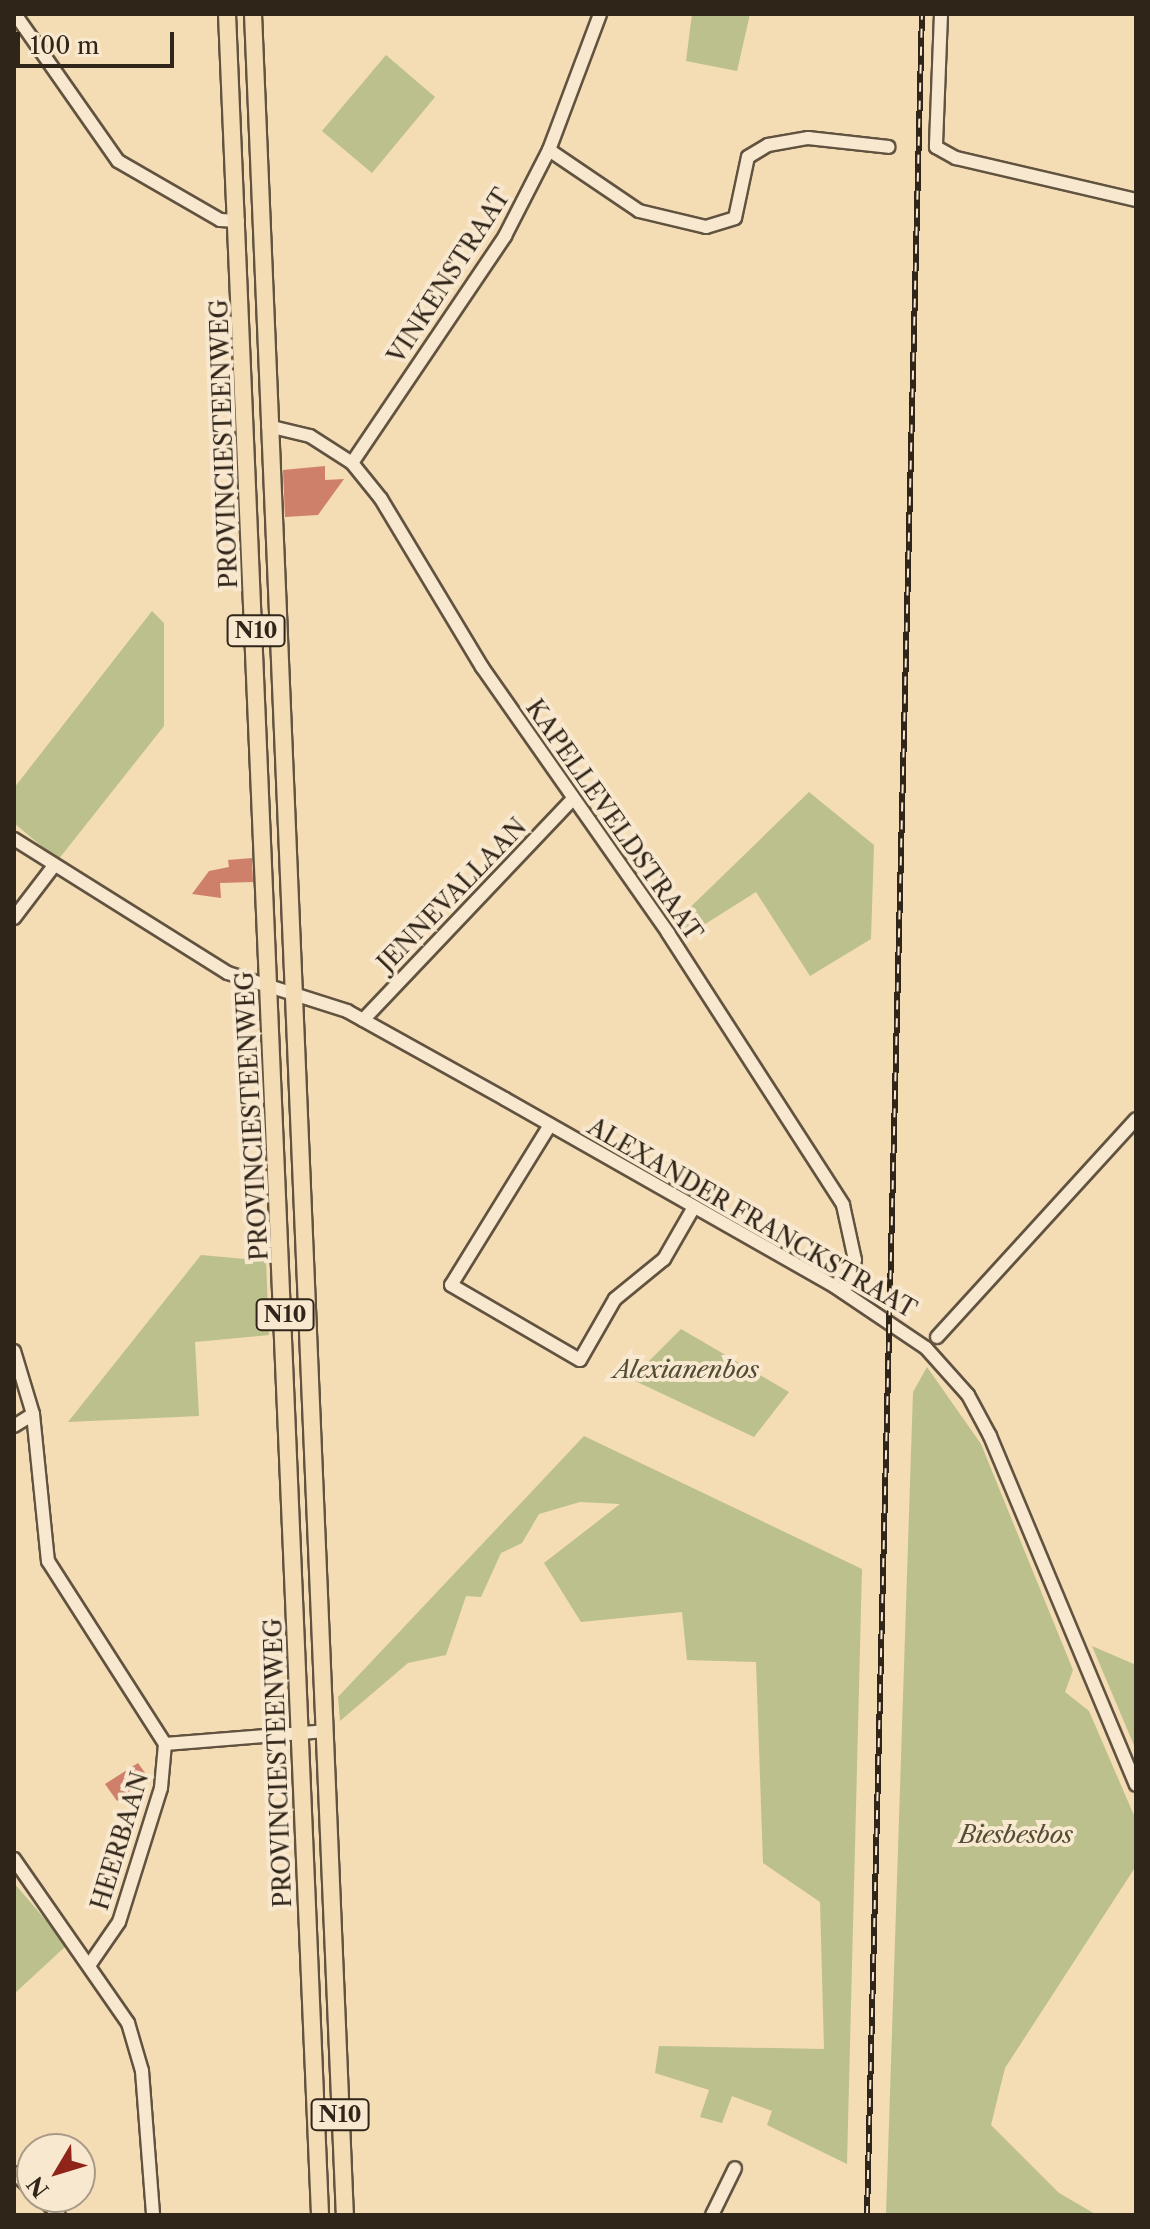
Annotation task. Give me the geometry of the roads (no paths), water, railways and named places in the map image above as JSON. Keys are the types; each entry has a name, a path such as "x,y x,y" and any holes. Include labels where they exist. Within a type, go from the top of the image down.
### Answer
{"main road":[{"name":"PROVINCIESTEENWEG","path":"227,14 320,2215"},
{"name":"PROVINCIESTEENWEG","path":"253,14 345,2215"},
{"path":"245,385 257,411 267,399"}],"street":[{"path":"15,14 118,161 220,220 238,221"},
{"name":"VINKENSTRAAT","path":"352,463 505,236 549,150 600,14"},
{"path":"941,14 936,147 957,158 1136,200"},
{"path":"549,150 639,211 706,227 735,218 748,157 768,145 808,138 889,147"},
{"name":"KAPELLEVELDSTRAAT","path":"268,426 310,436 352,463 573,799 668,933 843,1205 855,1260 844,1292"},
{"name":"JENNEVALLAAN","path":"363,1020 573,799"},
{"name":"ALEXANDER FRANCKSTRAAT","path":"14,839 53,867 228,973 363,1020 844,1292 926,1348 968,1395 1136,1785"},
{"path":"14,918 53,867"},
{"path":"937,1337 1136,1119"},
{"path":"550,1125 451,1285 580,1360 615,1299 664,1259 694,1207"},
{"name":"HEERBAAN","path":"14,1351 33,1414 48,1561 165,1744 161,1788 116,1930 90,1964"},
{"path":"14,1426 33,1414"},
{"path":"165,1744 325,1731"},
{"path":"14,1859 116,1999 136,2045 153,2215"},
{"path":"712,2215 735,2168"}],"railway":[{"path":"867,2215 922,14"}],"park label":[{"name":"Alexianenbos","path":"686,1370"},
{"name":"Biesbesbos","path":"1016,1835"}]}
